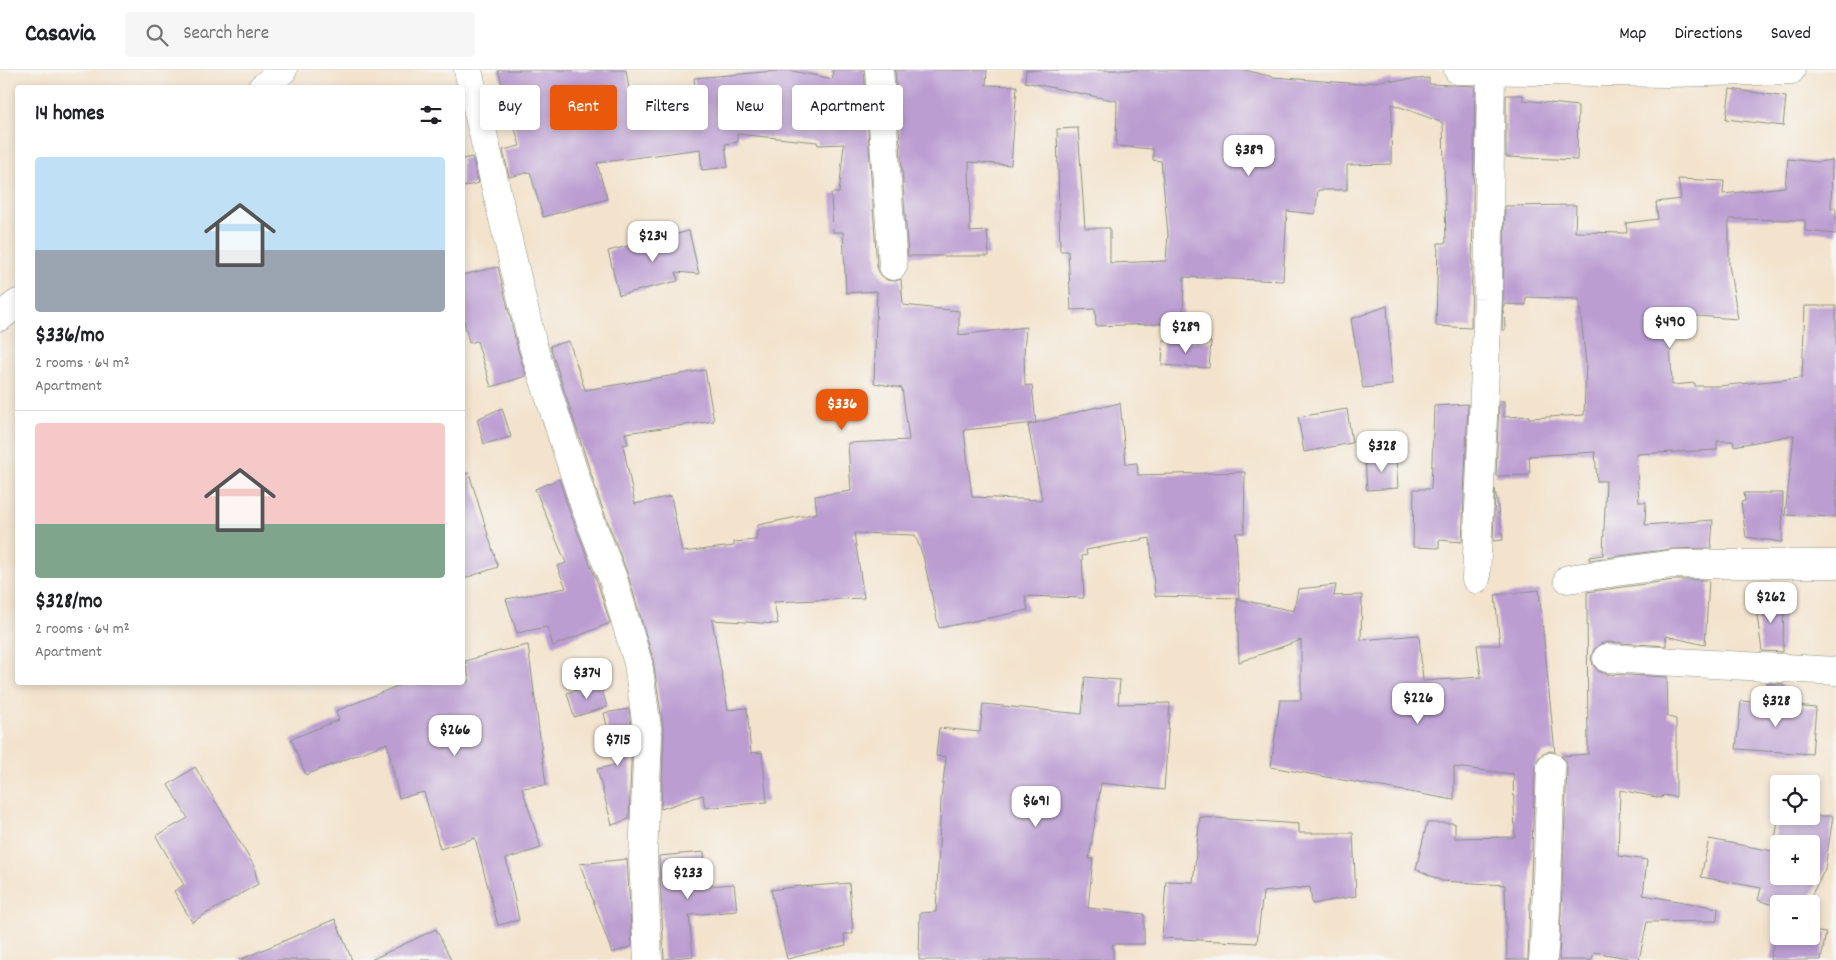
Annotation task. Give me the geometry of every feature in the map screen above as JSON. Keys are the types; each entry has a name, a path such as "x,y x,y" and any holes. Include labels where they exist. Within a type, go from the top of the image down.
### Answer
{"street":[{"path":"266,85 283,70"},
{"path":"468,70 533,346 584,504 613,579 638,663 648,736 643,858 648,960"},
{"path":"879,70 893,266"},
{"path":"1458,70 1667,73 1791,70"},
{"path":"1476,579 1488,299 1490,71"},
{"path":"0,318 15,306"},
{"path":"1568,579 1673,564 1836,564"},
{"path":"1607,658 1836,671"},
{"path":"1543,960 1551,767"}],"building":[{"path":"498,70 626,70 628,85 627,130 708,130 708,85 695,85 694,78 787,70 833,79 832,70 864,70 865,85 792,85 792,130 868,130 877,267 880,274 887,280 895,281 901,279 903,305 959,311 959,335 1026,327 1024,353 1025,386 1032,385 1036,423 1120,403 1126,464 1137,463 1138,475 1245,472 1244,533 1236,533 1239,598 1155,596 1150,538 1086,550 1087,555 1082,556 1084,598 1025,596 1028,610 939,628 923,556 915,535 854,533 864,598 774,602 778,624 712,620 728,710 747,708 751,753 762,752 767,802 705,808 703,795 661,809 664,734 653,659 628,575 599,499 550,346 569,341 585,390 705,370 714,421 625,433 628,444 623,445 635,504 671,496 682,552 734,546 734,542 756,540 758,525 817,513 815,496 851,491 848,443 909,440 902,388 874,383 877,291 846,293 843,232 833,232 831,193 839,193 844,144 818,145 817,142 737,134 738,142 725,144 728,167 702,170 700,149 597,163 607,199 543,217 530,172 509,177 503,150 520,146 515,130 540,130 540,85 502,85","holes":["1035,423 1028,425 1042,500 972,497 964,430"]},
{"path":"895,70 987,70 986,85 1017,86 1011,165 969,162 970,232 987,231 989,256 908,256 899,130 903,130 903,85 896,85"},
{"path":"1026,70 1245,70 1273,77 1360,84 1392,79 1392,81 1429,78 1429,84 1475,86 1471,328 1436,326 1438,243 1446,243 1443,123 1392,104 1391,164 1347,165 1347,190 1318,190 1315,214 1287,211 1283,281 1184,277 1183,323 1096,326 1095,309 1071,310 1068,251 1060,251 1057,129 1078,128 1085,228 1110,228 1110,263 1166,261 1168,234 1161,161 1153,160 1153,149 1116,146 1117,101 1025,82"},
{"path":"1730,89 1786,97 1783,126 1726,119"},
{"path":"1506,95 1523,95 1523,100 1578,106 1577,160 1506,157"},
{"path":"472,157 479,183 465,186 465,158"},
{"path":"1788,159 1817,162 1832,160 1831,208 1836,208 1836,234 1805,231 1805,220 1729,219 1729,265 1738,319 1669,314 1672,385 1695,383 1695,386 1718,386 1802,378 1805,306 1836,306 1836,517 1785,515 1794,435 1734,446 1733,441 1717,441 1717,450 1636,454 1639,502 1646,502 1645,525 1713,520 1711,548 1671,549 1589,560 1589,557 1603,555 1606,481 1597,481 1595,452 1529,456 1530,475 1496,476 1499,401 1504,401 1504,417 1529,416 1529,418 1584,415 1586,364 1579,299 1526,297 1526,305 1504,304 1505,330 1502,330 1505,206 1576,205 1575,232 1627,233 1626,223 1658,219 1656,202 1681,199 1678,179 1724,181 1723,194 1785,187"},
{"path":"689,231 699,274 676,272 678,281 619,295 608,251"},
{"path":"498,267 526,376 491,387 477,341 469,343 465,325 465,274"},
{"path":"1387,306 1392,385 1363,388 1351,319"},
{"path":"1163,340 1211,342 1209,368 1162,365"},
{"path":"1468,404 1462,542 1439,540 1439,548 1413,547 1414,489 1431,489 1434,406"},
{"path":"502,408 511,437 484,444 477,419"},
{"path":"1347,409 1352,443 1304,452 1298,417"},
{"path":"1396,456 1398,488 1367,490 1365,458"},
{"path":"469,473 498,567 465,578 465,474"},
{"path":"559,479 598,584 610,623 553,646 547,627 517,633 506,599 566,588 557,566 566,563 535,489"},
{"path":"1495,489 1503,540 1493,541"},
{"path":"1744,493 1783,493 1782,542 1746,537 1741,502 1745,501"},
{"path":"1674,580 1709,580 1705,645 1666,636 1666,646 1607,642 1600,644 1594,649 1591,658 1593,665 1598,671 1606,674 1667,677 1668,717 1676,719 1676,797 1663,795 1662,798 1620,790 1618,856 1647,860 1643,895 1718,908 1717,921 1647,922 1639,960 1594,952 1592,960 1559,960 1567,768 1565,760 1561,756 1588,754 1587,592"},
{"path":"1336,585 1334,596 1362,595 1361,640 1419,635 1423,681 1481,677 1477,645 1500,645 1495,595 1539,590 1555,753 1551,751 1543,753 1535,766 1528,960 1507,960 1505,885 1442,881 1416,869 1427,823 1455,823 1455,838 1515,837 1513,774 1454,767 1454,800 1271,767 1280,700 1301,700 1301,640 1239,662 1237,599 1294,611 1298,589"},
{"path":"1784,596 1783,652 1762,651 1755,601"},
{"path":"528,645 546,785 522,788 541,848 506,859 519,920 498,925 475,838 440,849 424,792 399,798 387,743 306,775 291,739 339,720 336,711 400,685 465,685 465,682 470,682 465,661"},
{"path":"1085,677 1120,680 1118,704 1170,703 1164,790 1101,783 1089,859 1093,859 1088,908 1144,914 1144,944 1113,944 1113,960 919,960 920,913 936,912 941,799 946,757 936,756 939,728 980,732 983,704 1082,714"},
{"path":"600,683 607,707 574,717 567,693"},
{"path":"1766,683 1783,684 1782,693 1767,694"},
{"path":"1741,701 1816,708 1812,754 1736,749"},
{"path":"629,709 632,737 629,819 612,825 597,769 616,765 604,713"},
{"path":"195,767 254,866 258,884 192,922 174,891 184,885 156,836 188,818 168,785"},
{"path":"1820,816 1833,816 1825,869 1820,879 1820,835 1776,835 1777,825 1820,825"},
{"path":"1200,817 1299,824 1299,833 1353,833 1356,896 1312,904 1310,887 1263,892 1257,943 1162,938 1166,881 1193,882"},
{"path":"1709,839 1770,850 1770,885 1817,885 1812,895 1770,895 1770,904 1758,900 1761,888 1701,877"},
{"path":"704,852 707,886 734,884 737,911 689,915 693,956 664,959 659,856"},
{"path":"627,859 632,946 612,953 580,864"},
{"path":"849,883 853,934 844,934 846,945 787,959 771,890"},
{"path":"335,919 352,960 239,960"},
{"path":"436,929 451,960 371,960"},
{"path":"1820,932 1826,933 1821,960 1770,960 1773,945 1820,945"}]}
